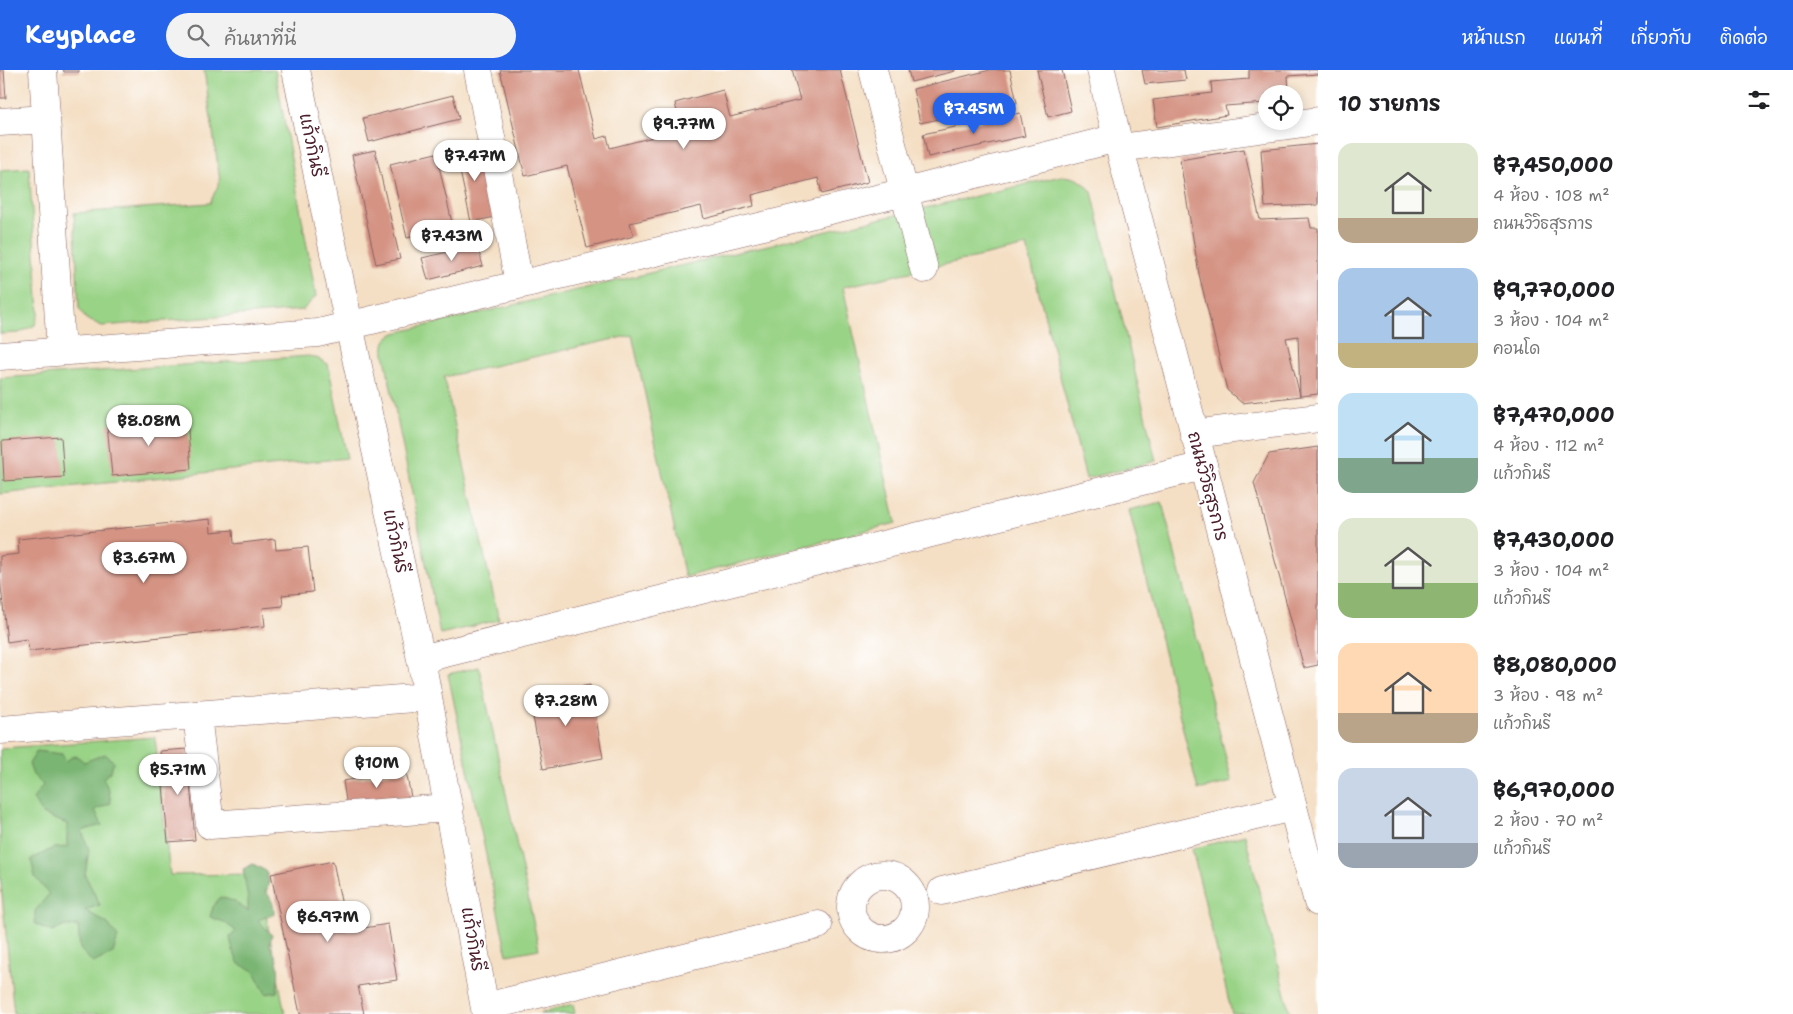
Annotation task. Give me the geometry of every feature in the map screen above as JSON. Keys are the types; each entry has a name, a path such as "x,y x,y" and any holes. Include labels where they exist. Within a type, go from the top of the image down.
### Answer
{"street":[{"path":"43,70 61,351"},
{"name":"แก้วกินรี","path":"296,70 421,659 486,1010"},
{"path":"478,70 519,283"},
{"path":"874,70 924,268"},
{"name":"ถนนวิวิธสุรการ","path":"1101,70 1118,143 1318,902"},
{"path":"0,122 46,119"},
{"path":"0,356 318,333 519,283 1118,143 1318,121"},
{"path":"1194,434 1318,418"},
{"path":"421,659 1203,466"},
{"path":"0,730 427,697"},
{"path":"196,715 210,825 450,808"},
{"path":"486,1010 818,925 839,913 852,900 858,887 866,880 876,877 887,876 922,890 942,891 1293,807"},
{"path":"906,885 915,905 914,916"},
{"path":"818,925 845,926 871,937 891,938 901,934 909,926 924,902 942,891"},
{"path":"852,900 852,915 862,932"}],"green space":[{"path":"204,70 275,70 316,296 303,310 102,326 86,319 79,308 74,213 210,203 220,181"},
{"path":"29,168 39,313 35,325 19,333 0,334 0,170"},
{"path":"1061,176 1079,180 1092,192 1156,461 1086,479 1027,246 843,287 896,523 685,577 632,335 444,377 499,620 440,634 384,353 384,343 389,337 395,333"},
{"path":"309,356 328,364 347,458 0,494 0,378"},
{"path":"1162,502 1232,782 1198,790 1129,510"},
{"path":"479,667 539,949 507,955 448,674"},
{"path":"155,737 170,875 258,874 285,1014 14,1014 0,875 0,750 3,748"},
{"path":"37,751 62,754 66,761 77,756 84,762 105,754 114,762 110,772 103,778 109,791 111,803 95,810 102,825 82,831 89,850 85,875 100,905 85,910 108,924 118,937 113,953 93,963 80,949 78,926 65,926 52,932 35,924 35,911 49,894 35,877 31,859 54,848 67,847 67,824 42,814 33,799 43,785 33,775 29,764"},
{"path":"1245,835 1290,1014 1232,1014 1192,849"},
{"path":"253,864 266,871 269,882 266,892 271,900 274,911 274,914 258,920 272,935 269,945 276,956 278,967 277,992 266,994 253,970 239,964 233,951 230,937 236,931 224,922 210,917 213,907 220,897 233,901 248,911 243,869"},
{"path":"573,1004 575,1014 539,1014"}],"building":[{"path":"0,70 4,70 6,98 0,98"},
{"path":"63,70 79,70 79,72 64,72"},
{"path":"500,70 579,70 596,139 607,136 610,148 681,130 675,103 723,90 730,117 800,100 792,70 840,70 868,182 822,194 818,178 752,195 754,206 704,219 701,206 630,223 634,236 587,248 567,166 525,176"},
{"path":"908,70 955,70 955,71 911,82"},
{"path":"990,70 1010,70 1017,103 920,123 913,89"},
{"path":"1037,70 1062,70 1071,111 1048,117"},
{"path":"1142,70 1184,70 1186,80 1145,84"},
{"path":"1249,70 1318,70 1318,74 1288,76 1288,85 1258,85 1258,104 1225,106 1227,115 1157,127 1153,100 1212,93 1211,82 1249,79"},
{"path":"453,95 459,119 369,142 363,118"},
{"path":"1020,113 1025,136 928,157 923,134"},
{"path":"479,142 495,217 471,222 455,148"},
{"path":"1318,144 1318,205 1265,207 1261,150"},
{"path":"1244,149 1260,220 1309,218 1311,228 1318,228 1318,394 1242,403 1227,390 1199,274 1180,160","holes":["1298,336 1300,396 1286,338"]},
{"path":"375,150 400,259 376,264 352,155"},
{"path":"436,153 453,227 407,238 390,164"},
{"path":"477,245 483,266 428,280 422,258"},
{"path":"187,418 191,469 112,476 107,424"},
{"path":"61,437 64,477 4,481 2,441"},
{"path":"1318,447 1318,665 1304,668 1254,483 1269,454"},
{"path":"210,519 211,532 233,530 234,544 275,539 276,550 308,547 313,592 282,595 283,606 263,608 265,626 29,651 27,639 7,642 0,578 0,556 19,554 18,539"},
{"path":"590,685 603,758 543,769 529,696"},
{"path":"187,749 195,840 168,842 160,751"},
{"path":"406,771 411,797 347,807 343,781"},
{"path":"333,861 347,931 388,924 397,980 358,986 364,1014 300,1014 271,874"}]}
